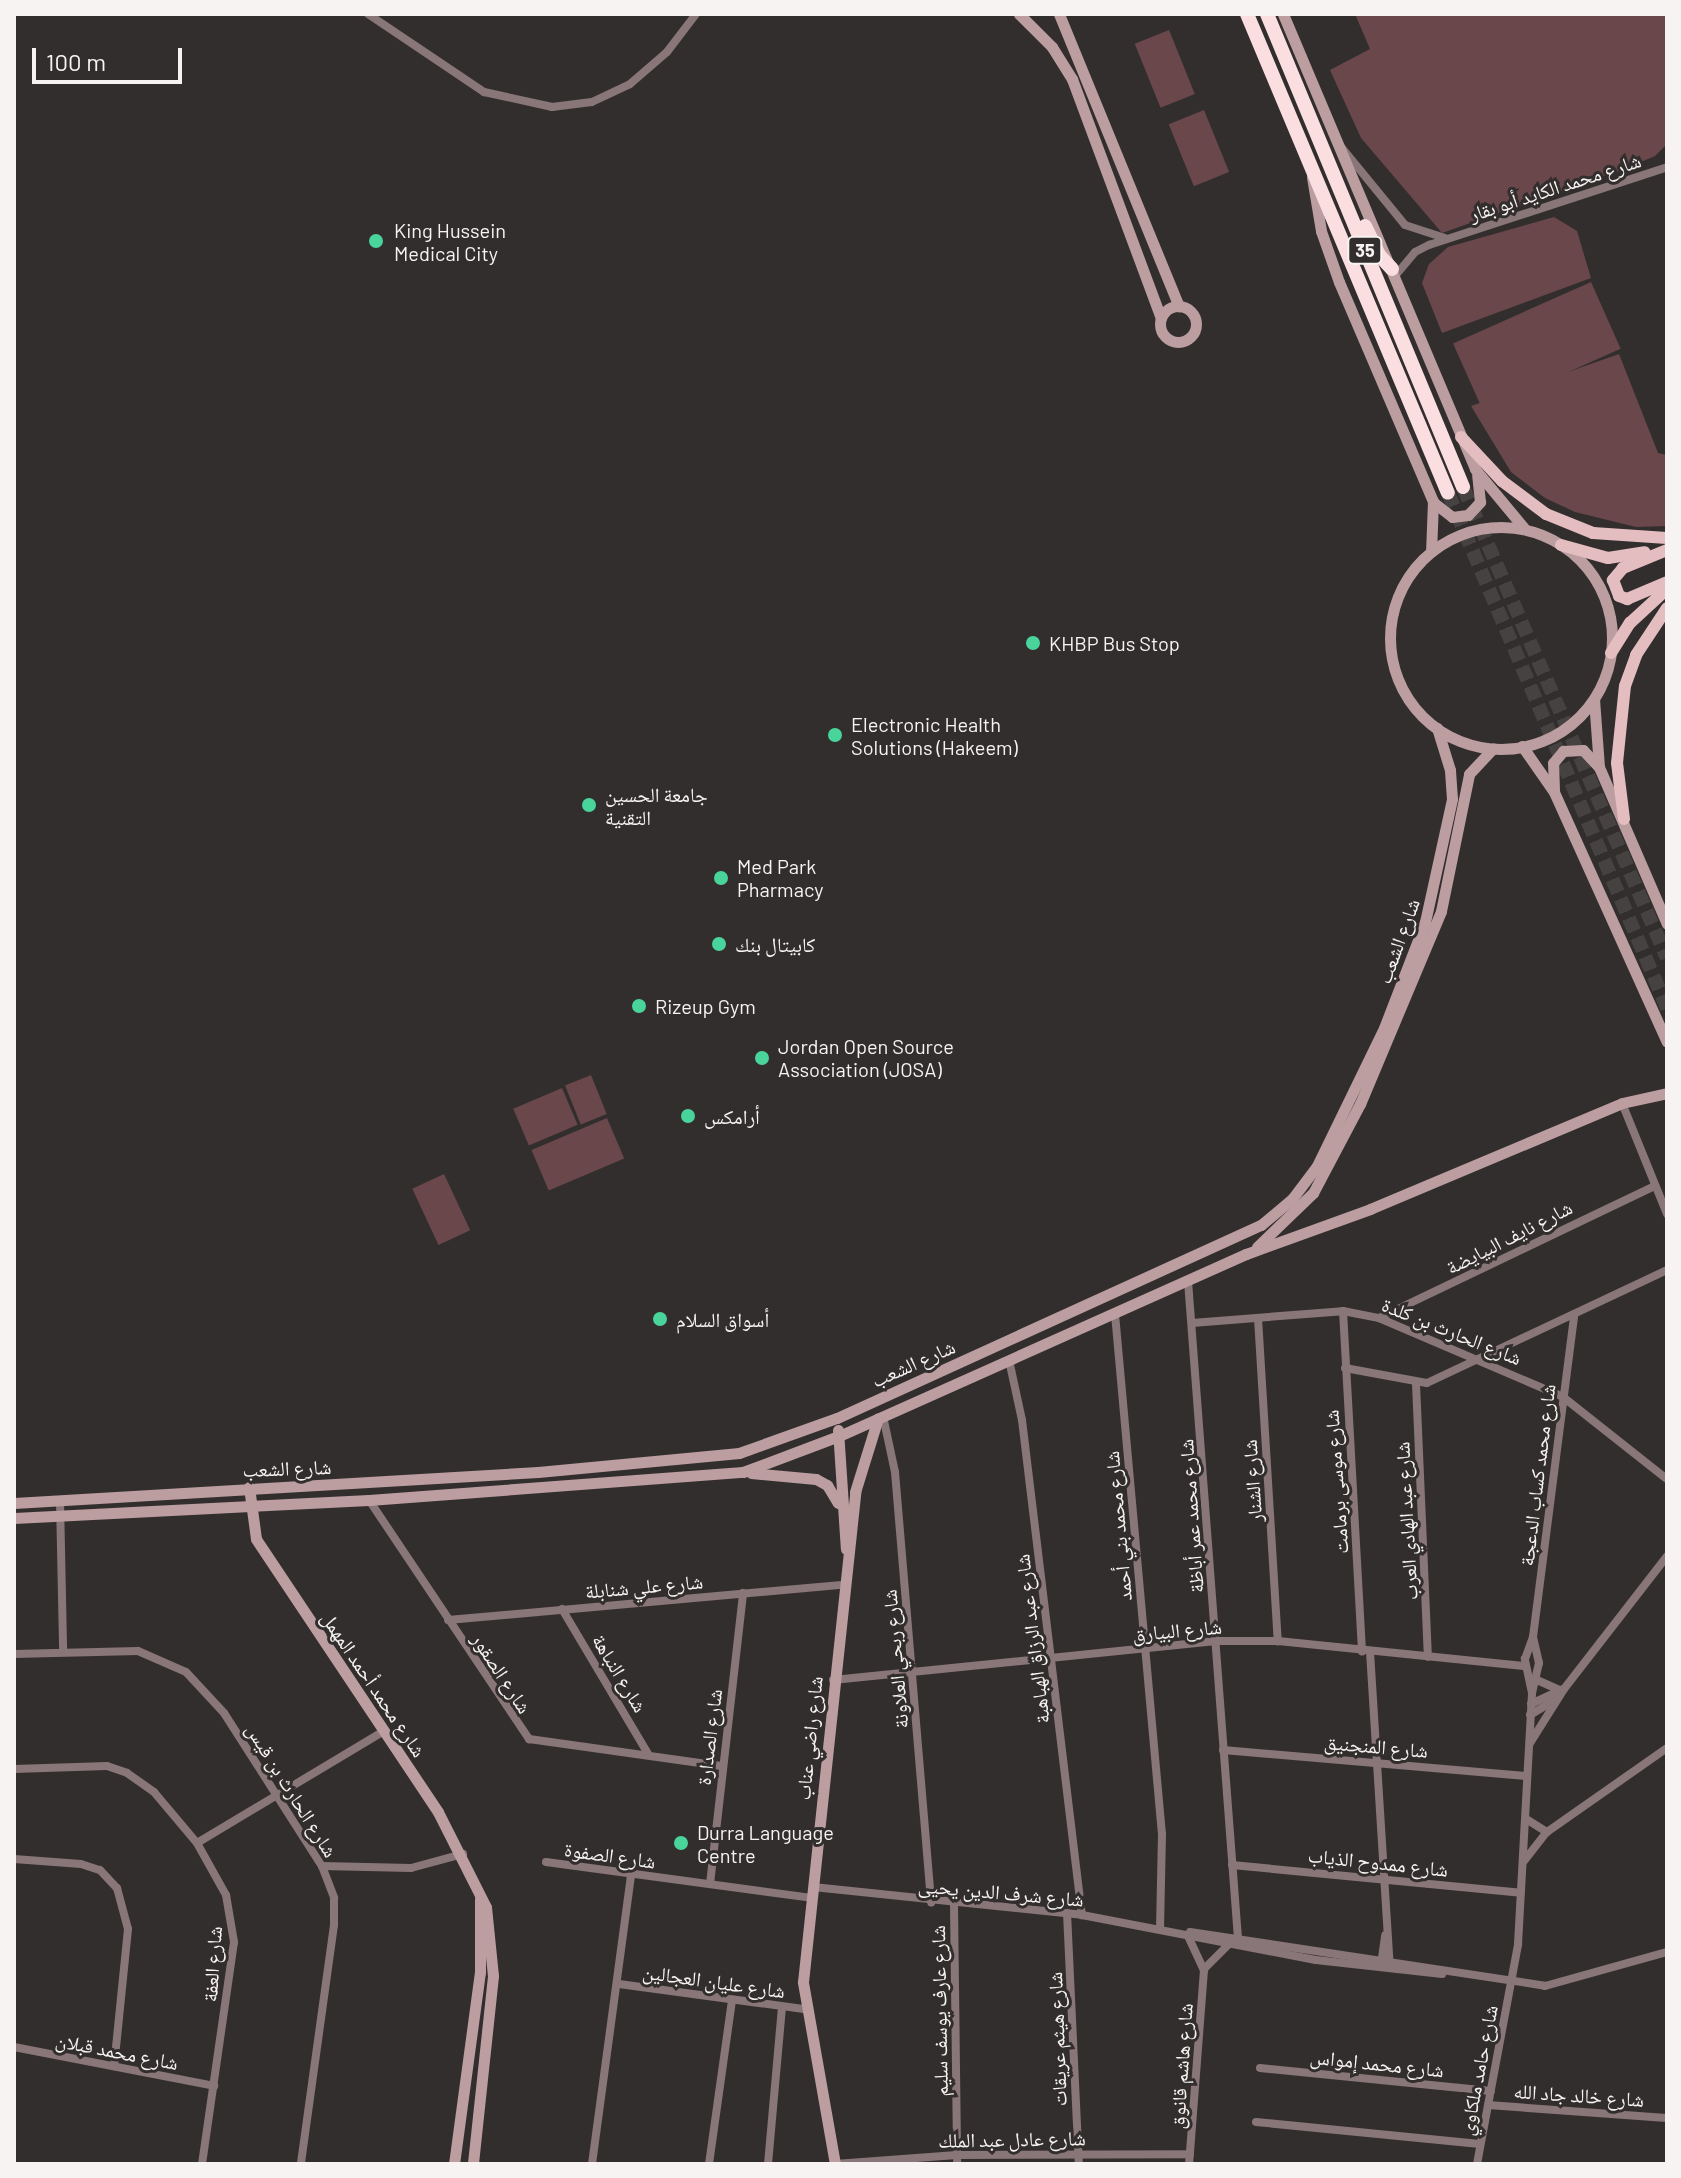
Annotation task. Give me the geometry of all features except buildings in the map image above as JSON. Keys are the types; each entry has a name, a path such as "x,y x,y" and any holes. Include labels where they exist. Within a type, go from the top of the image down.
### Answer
{"highway":[{"name":"35","path":"1247,14 1311,177 1448,493"},
{"name":"35","path":"1267,14 1463,487"},
{"path":"1328,159 1344,180 1379,255 1394,273"}],"main road":[{"path":"1461,437 1502,481 1546,514 1593,533 1667,538"},
{"path":"1561,545 1621,558 1667,547"},
{"path":"1667,547 1623,568 1613,580 1619,596 1627,599 1667,582"},
{"path":"1611,653 1630,623 1667,589"},
{"path":"1624,819 1617,763 1625,686 1636,655 1667,608"}],"street":[{"path":"368,14 484,92 552,107 592,102 630,84 667,52 696,14"},
{"path":"1019,14 1052,47 1072,79 1167,338 1188,339 1195,319 1179,306 1059,14"},
{"path":"1283,14 1475,469 1481,494 1476,510 1452,517 1433,501"},
{"name":"شارع محمد الكايد أبو بقار","path":"1339,144 1405,225 1433,237 1453,237"},
{"name":"شارع محمد الكايد أبو بقار","path":"1394,273 1415,252 1453,237 1667,167"},
{"path":"1311,177 1321,231 1339,282 1433,501 1431,552"},
{"path":"1161,318 1179,306"},
{"path":"1475,469 1513,520 1527,531 1561,545 1591,573 1602,591 1611,653 1594,700 1599,767"},
{"path":"1527,531 1477,530 1431,552 1400,593 1390,636 1401,685 1437,728 1467,743 1493,748 1522,746 1567,727 1599,689"},
{"name":"شارع الشعب","path":"14,1503 706,1457 771,1445 837,1418 1261,1225 1292,1199 1317,1166 1384,1028 1432,902 1452,799 1450,770 1437,728"},
{"path":"1522,746 1554,792 1667,1042"},
{"name":"شارع الشعب","path":"1246,1254 1283,1227 1313,1193 1360,1104 1441,911 1469,774 1493,748"},
{"path":"1554,792 1553,763 1563,751 1583,750 1599,767 1667,924"},
{"name":"شارع الشعب","path":"14,1518 369,1500 743,1472 839,1436 1246,1254 1332,1225 1622,1103 1667,1093"},
{"path":"1622,1103 1667,1214"},
{"name":"شارع نايف البيايضة","path":"1379,1318 1655,1186"},
{"path":"1345,1368 1416,1384 1484,1359 1667,1270"},
{"name":"شارع محمد عمر أباظة","path":"1188,1281 1238,1939"},
{"name":"شارع الحارث بن كلدة","path":"1192,1323 1343,1311 1379,1318 1484,1359 1563,1397 1667,1479"},
{"name":"شارع موسى برمامت","path":"1343,1311 1387,1931 1385,1966"},
{"path":"1067,1314 1077,1320 1074,1331"},
{"name":"شارع محمد بني أحمد","path":"1115,1314 1162,1834 1160,1927"},
{"name":"شارع محمد كساب الدعجة","path":"1532,1693 1524,1666 1533,1637 1574,1316"},
{"name":"شارع الشنار","path":"1258,1318 1278,1641"},
{"name":"شارع عبد الرزاق الهباهبة","path":"1009,1360 1022,1420 1082,1915"},
{"name":"شارع عبد الهادي العرب","path":"1416,1384 1428,1657"},
{"name":"شارع راضي عناب","path":"835,2164 805,2009 812,1892 847,1553 859,1473 880,1417"},
{"name":"شارع ربحي العلاونة","path":"880,1417 895,1472 931,1902"},
{"name":"شارع راضي عناب","path":"837,1418 841,1510 847,1553"},
{"path":"743,1472 816,1479 827,1485 841,1510"},
{"name":"شارع محمد أحمد المهمل","path":"249,1487 252,1526 268,1558 463,1854 487,1913 493,1976 473,2164"},
{"name":"شارع الصقور","path":"369,1500 529,1739 721,1766"},
{"path":"60,1501 63,1650"},
{"path":"1528,1747 1564,1689 1667,1556"},
{"name":"شارع علي شنابلة","path":"448,1620 844,1585"},
{"name":"شارع الصدارة","path":"710,1884 743,1593"},
{"name":"شارع النباهة","path":"562,1609 648,1754"},
{"name":"شارع محمد كساب الدعجة","path":"1511,1983 1521,1893 1530,1715 1537,1680 1533,1637"},
{"name":"شارع البيارق","path":"833,1680 1216,1641 1278,1641 1524,1666"},
{"name":"شارع الحارث بن قيس","path":"14,1654 63,1650 138,1651 186,1672 224,1713 322,1866 334,1898 334,1925 301,2164"},
{"path":"1537,1680 1546,1688 1564,1689"},
{"path":"1531,1704 1564,1689"},
{"path":"1530,1715 1564,1689"},
{"path":"197,1843 384,1731"},
{"path":"1523,1862 1547,1832 1667,1748"},
{"name":"شارع المنجنيق","path":"1223,1750 1526,1776"},
{"name":"شارع العفة","path":"14,1769 107,1766 127,1773 154,1792 197,1843 226,1895 233,1929 202,2164"},
{"path":"1526,1819 1547,1832"},
{"path":"322,1866 411,1868 463,1854"},
{"path":"14,1859 100,1870 123,1899 127,1943 114,2066"},
{"name":"شارع الصفوة","path":"546,1862 631,1876 812,1892"},
{"name":"شارع ممدوح الذياب","path":"1232,1865 1383,1877 1521,1893"},
{"name":"شارع عليان العجالين","path":"592,2164 619,1984 631,1876"},
{"name":"شارع شرف الدين يحيى","path":"812,1892 1067,1913 1238,1939 1266,1948 1511,1983 1556,1985 1667,1952"},
{"name":"شارع محمد أحمد المهمل","path":"454,2164 480,1972 480,1899"},
{"name":"شارع عارف يوسف سليم","path":"954,1905 957,2159"},
{"name":"شارع هيثم عريقات","path":"1067,1913 1079,2164"},
{"name":"شارع هاشم قانوق","path":"1185,1932 1198,1950 1204,1970 1190,2159"},
{"path":"1198,1950 1209,1937"},
{"name":"شارع شرف الدين يحيى","path":"1209,1937 1228,1945 1362,1960 1442,1974"},
{"path":"1204,1970 1228,1945"},
{"path":"1362,1960 1386,1946 1405,1966"},
{"name":"شارع حامد ملكاوي","path":"1477,2164 1511,1983"},
{"name":"شارع عليان العجالين","path":"619,1984 805,2009"},
{"path":"709,2164 732,2001"},
{"path":"768,2164 782,2008"},
{"name":"شارع محمد قبلان","path":"14,2047 214,2086"},
{"name":"شارع محمد إمواس","path":"1260,2068 1491,2091"},
{"name":"شارع خالد جاد الله","path":"1488,2105 1667,2118"},
{"path":"1256,2122 1480,2144"},
{"name":"شارع عادل عبد الملك","path":"835,2164 1078,2153 1190,2159"}],"shaded area":[{"path":"1355,14 1667,14 1667,144 1655,156 1622,170 1442,233 1361,138 1330,70 1370,49"},
{"path":"1169,30 1195,94 1161,108 1135,44"},
{"path":"1204,110 1229,172 1194,186 1169,124"},
{"path":"1554,217 1577,231 1591,278 1442,333 1422,283 1429,264 1448,247"},
{"path":"1591,282 1621,349 1483,410 1453,343"},
{"path":"1619,354 1658,453 1667,455 1667,526 1636,527 1575,512 1545,498 1511,472 1471,406"},
{"path":"591,1075 607,1114 581,1124 565,1085"},
{"path":"562,1088 578,1125 529,1146 513,1109"},
{"path":"607,1118 624,1159 549,1191 532,1150"},
{"path":"444,1174 470,1230 438,1245 412,1189"}],"tunnel":[{"path":"1463,487 1667,958"},
{"path":"1448,493 1667,1008"}],"place":[{"name":"King Hussein Medical City","path":"376,241"},
{"name":"KHBP Bus Stop","path":"1033,643"},
{"name":"Electronic Health Solutions (Hakeem)","path":"835,735"},
{"name":"جامعة الحسين التقنية","path":"589,805"},
{"name":"Med Park Pharmacy","path":"721,878"},
{"name":"كابيتال بنك","path":"719,944"},
{"name":"Rizeup Gym","path":"639,1006"},
{"name":"Jordan Open Source Association (JOSA)","path":"762,1058"},
{"name":"أرامكس","path":"688,1116"},
{"name":"أسواق السلام","path":"660,1319"},
{"name":"Durra Language Centre","path":"681,1843"}]}
